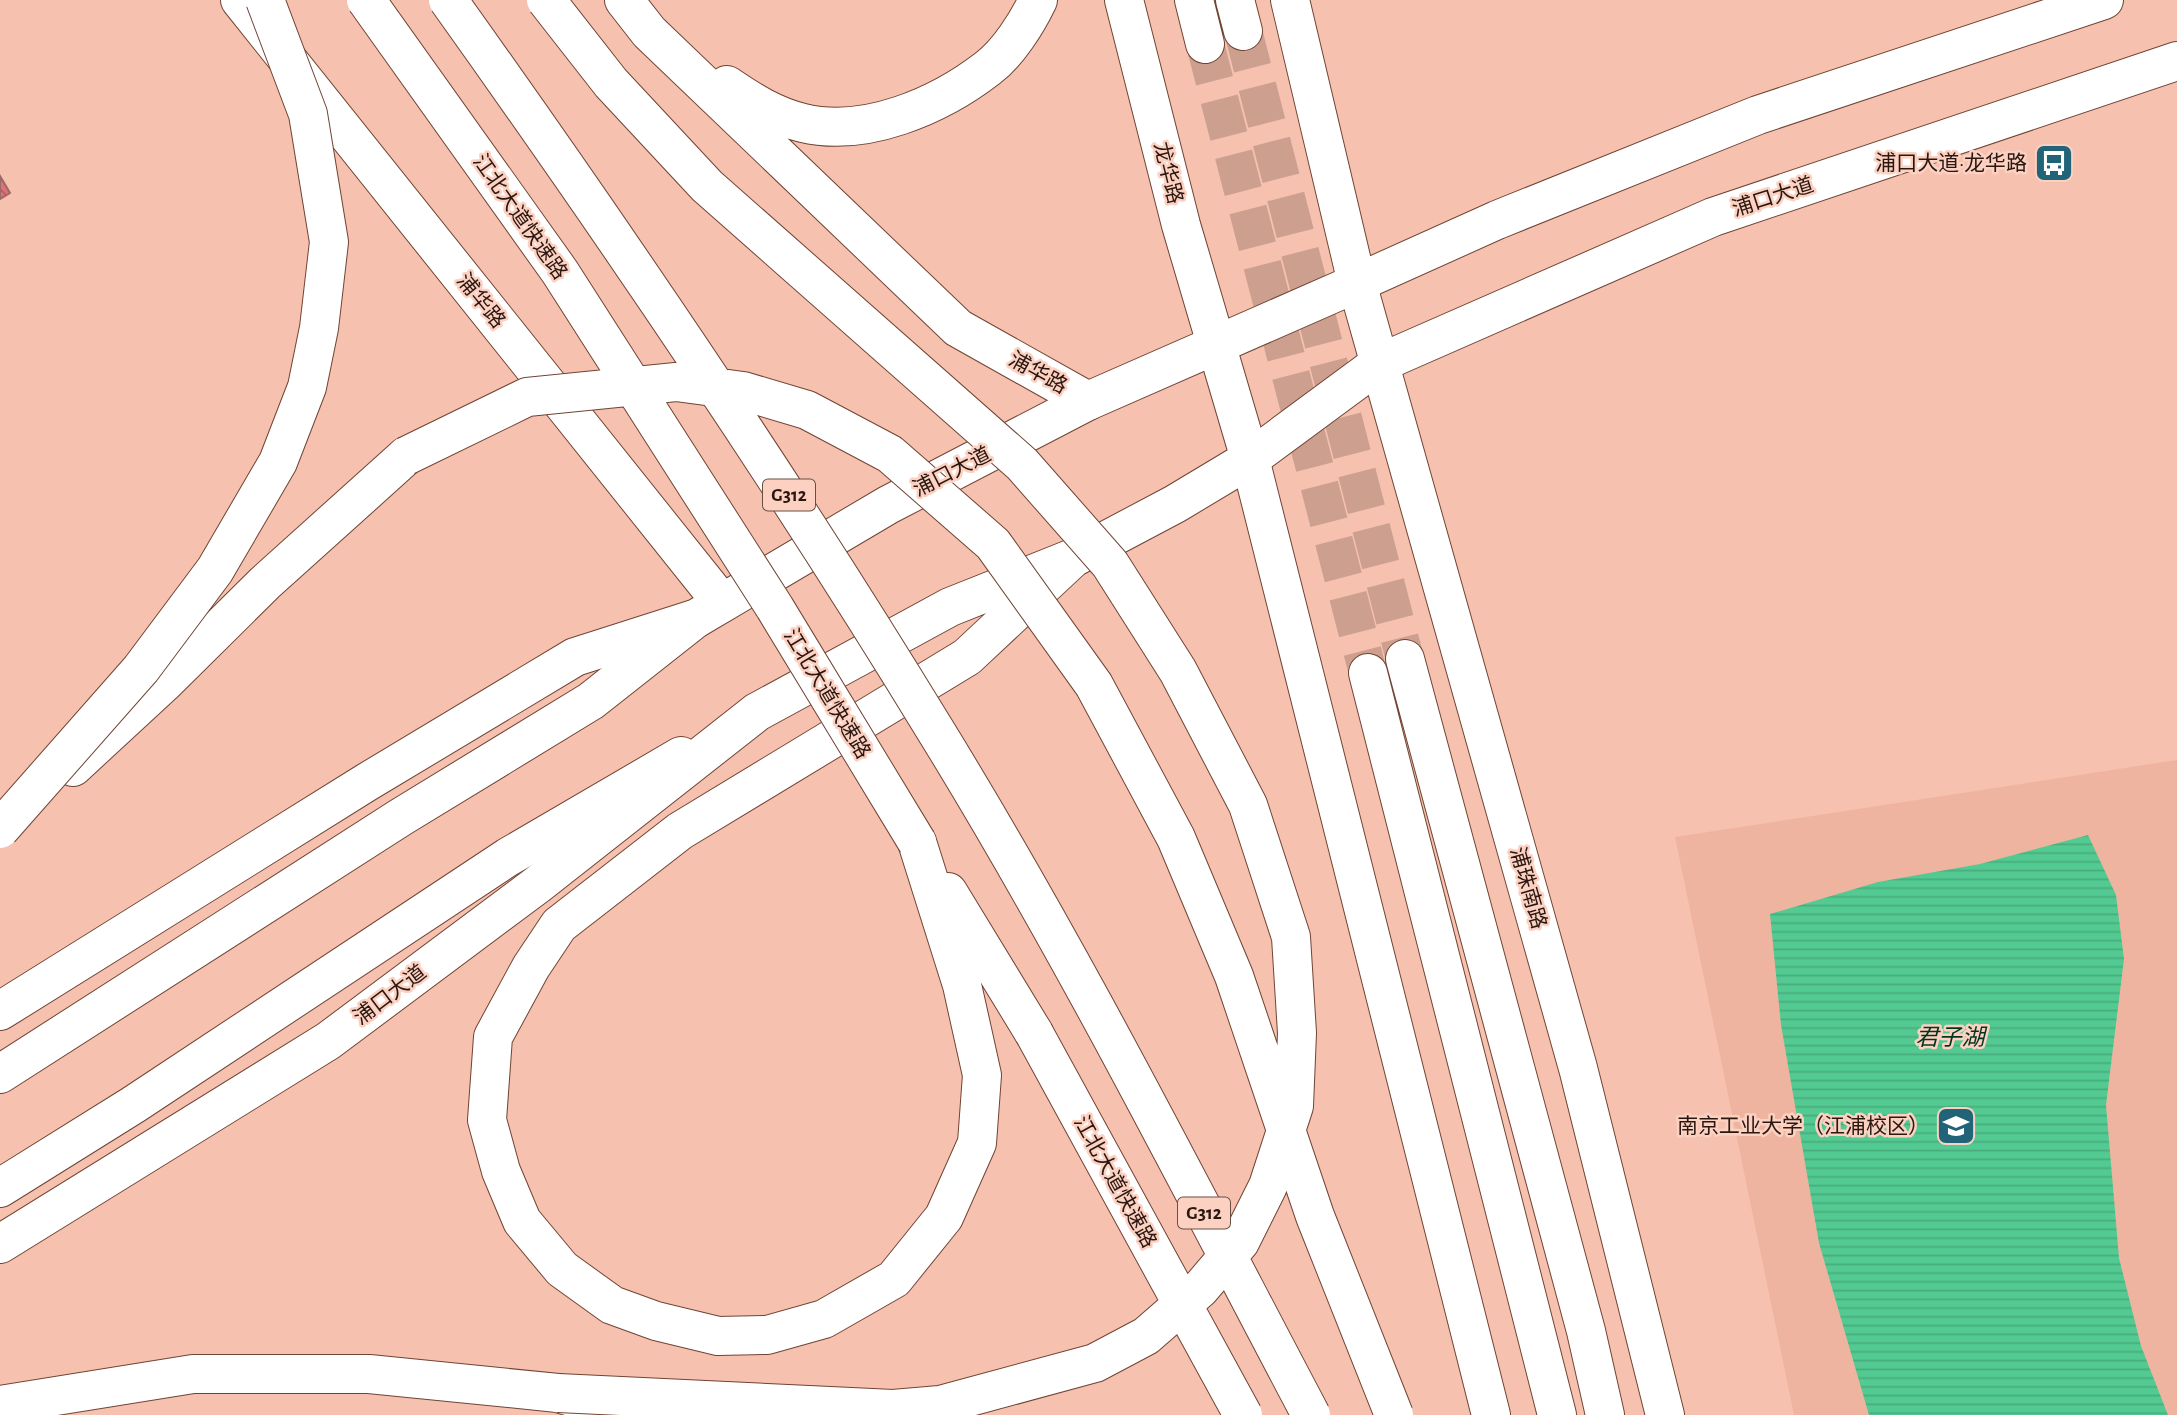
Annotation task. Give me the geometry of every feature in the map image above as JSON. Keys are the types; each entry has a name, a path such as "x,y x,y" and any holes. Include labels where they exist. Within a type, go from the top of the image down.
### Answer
{"main road":[{"name":"浦华路","path":"240,0 709,610"},
{"path":"0,829 141,669 215,570 278,462 307,387 319,328 329,242 308,114 265,0"},
{"name":"江北大道快速路","path":"366,0 560,272 775,608 1034,1033 1243,1415"},
{"name":"G312","path":"449,0 756,444 937,731 1097,1010 1311,1415"},
{"path":"0,1405 193,1374 369,1374 558,1393 892,1409 940,1405 1095,1363 1146,1336 1200,1289 1240,1242 1268,1186 1294,1106 1297,1033 1292,937 1248,805 1178,671 1110,564 1023,464 707,186 611,83 546,0"},
{"name":"浦华路","path":"624,0 649,32 958,328 1087,401"},
{"path":"649,32 762,109 805,123 855,127 903,113 946,96 990,67 1029,19 1038,0"},
{"name":"龙华路","path":"1124,0 1181,225 1250,459"},
{"path":"1194,0 1205,44"},
{"path":"1290,0 1357,283 1497,219 1758,115 2104,0"},
{"name":"浦口大道","path":"0,1188 133,1105 508,857 757,712 950,607 1073,558 1250,459 1380,363 1713,217 2177,61"},
{"name":"浦口大道","path":"0,1074 401,817 591,701 709,610 888,505 1087,401 1357,283"},
{"name":"浦珠南路","path":"1357,283 1578,1068 1665,1415"},
{"path":"0,834 166,681 265,583 406,456 527,397 676,382 743,391 807,410 890,454 993,544 1094,685 1176,838 1234,976 1315,1216 1394,1415"},
{"path":"1250,459 1490,1415"},
{"path":"917,842 962,985 982,1075 977,1143 944,1217 894,1279 824,1319 767,1335 718,1336 656,1321 612,1304 562,1269 522,1221 501,1171 487,1120 493,1037 531,967 559,925 680,831 967,657 1073,558"},
{"name":"浦口大道","path":"0,1011 367,782 575,657 709,610"},
{"path":"1405,659 1582,1317 1605,1415"},
{"path":"1368,673 1557,1415"},
{"name":"浦口大道","path":"0,1244 328,1041 537,885 757,712"},
{"path":"558,1393 630,1415"}],"shaded area":[{"name":"君子湖","path":"2177,760 2177,1415 1794,1415 1675,837"}],"water":[{"name":"君子湖","path":"2088,835 2116,895 2124,959 2106,1105 2119,1258 2141,1346 2168,1415 1869,1415 1819,1243 1781,1025 1770,914 1878,882 1980,864"}],"building":[{"path":"0,176 10,193 0,199"}],"tunnel":[{"path":"1243,31 1405,659"},
{"path":"1205,44 1368,673"}],"place":[{"name":"浦口大道·龙华路","path":"2054,163"},
{"name":"南京工业大学（江浦校区）","path":"1956,1126"}]}
